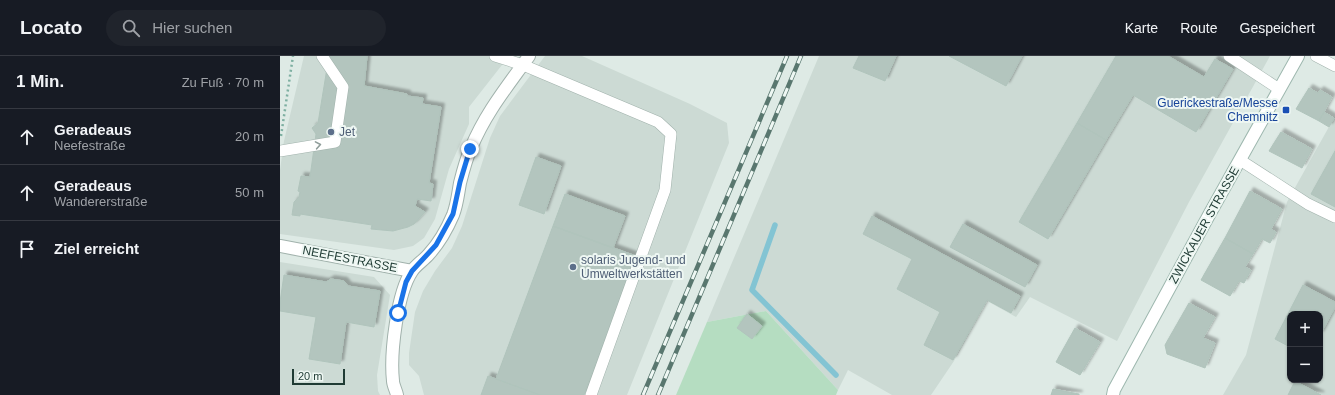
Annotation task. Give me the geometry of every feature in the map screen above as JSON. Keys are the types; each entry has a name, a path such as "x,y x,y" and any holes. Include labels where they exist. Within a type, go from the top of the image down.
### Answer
{"street":[{"name":"ZWICKAUER STRASSE","path":"1114,394 1143,335 1298,56"},
{"path":"412,271 430,253 446,228 453,214 460,182 470,149 480,127 495,101 526,60"},
{"name":"NEEFESTRASSE","path":"280,246 412,271 406,282 402,295 394,341 392,363 393,382 397,395"}],"lane":[{"path":"280,152 334,142 343,87 322,56"},
{"path":"495,56 526,60 658,122 671,134 665,190 591,395"},
{"path":"1229,56 1279,88"},
{"path":"1316,56 1335,66"},
{"path":"1240,160 1308,204 1335,217"}],"path":[{"path":"280,141 293,56"}],"shaded area":[{"path":"304,56 509,56 469,107 469,124 449,169 435,219 424,238 413,246 394,250 280,234 280,170 284,141"},
{"path":"545,56 582,56 690,104 727,123 729,143 627,395 424,395 419,376 409,365 409,353 415,312 423,291 435,271 452,248 462,226 490,138 500,116"},
{"path":"819,56 1270,56 1189,202 1117,341 1030,297 1016,317 987,301 954,361 931,395 892,395 848,370 838,390 766,311 707,322"},
{"path":"1335,116 1335,395 1223,395 1246,355 1287,202"},
{"path":"280,262 374,277 390,295 377,375 378,391 380,395 280,395"}],"green space":[{"path":"766,311 838,390 836,395 676,395 707,322"}],"building":[{"path":"329,56 367,56 364,86 407,94 407,96 423,98 422,104 441,107 429,183 433,184 431,201 417,199 415,206 425,212 414,224 408,227 393,231 371,229 372,225 300,214 300,216 292,215 294,202 299,197 300,192 298,191 301,176 310,177 316,134 312,128 318,123"},
{"path":"859,56 896,56 885,81 853,68"},
{"path":"949,56 1022,56 1006,86"},
{"path":"1116,56 1168,56 1204,77 1215,59 1233,69 1196,132 1133,95 1106,140 1077,123"},
{"path":"1309,88 1318,93 1320,90 1332,97 1319,121 1296,109"},
{"path":"1324,112 1334,118 1329,127 1319,121"},
{"path":"1077,123 1106,140 1048,239 1019,222"},
{"path":"1281,132 1312,149 1302,168 1269,151"},
{"path":"1335,151 1335,207 1311,194"},
{"path":"536,157 561,166 544,214 519,205"},
{"path":"1250,191 1282,209 1271,229 1276,232 1270,243 1262,239 1253,254 1225,238"},
{"path":"565,194 625,216 613,248 553,226"},
{"path":"872,216 1020,296 1011,313 987,300 953,360 924,345 940,312 897,289 912,259 863,234"},
{"path":"963,224 1037,265 1025,287 950,247"},
{"path":"553,226 636,256 584,395 540,395 496,379"},
{"path":"1225,238 1253,254 1245,267 1251,270 1244,283 1239,281 1230,296 1201,280"},
{"path":"284,275 326,282 331,279 344,281 348,286 380,291 374,327 346,322 340,364 309,359 316,317 280,311"},
{"path":"1303,285 1335,302 1335,307 1323,329 1323,311 1290,311"},
{"path":"1189,303 1215,317 1203,338 1215,343 1205,368 1167,354 1165,345"},
{"path":"747,314 762,326 752,339 737,328"},
{"path":"1287,316 1287,345 1275,339"},
{"path":"1075,328 1100,342 1080,375 1056,362"},
{"path":"488,376 496,379 540,395 481,395"},
{"path":"1294,383 1299,383 1321,395 1288,395"},
{"path":"1053,389 1079,394 1079,395 1051,395"}],"waterway":[{"path":"775,225 752,290 836,375"}],"railway":[{"path":"643,395 787,56"},
{"path":"658,395 801,56"}],"place":[{"name":"Guerickestraße/Messe Chemnitz","path":"1286,110"},
{"name":"Jet","path":"331,132"},
{"name":"solaris Jugend- und Umweltwerkstätten","path":"573,267"}],"route":[{"path":"398,313 406,282 412,271 436,245 453,214 456,206 460,182 470,149"}]}
